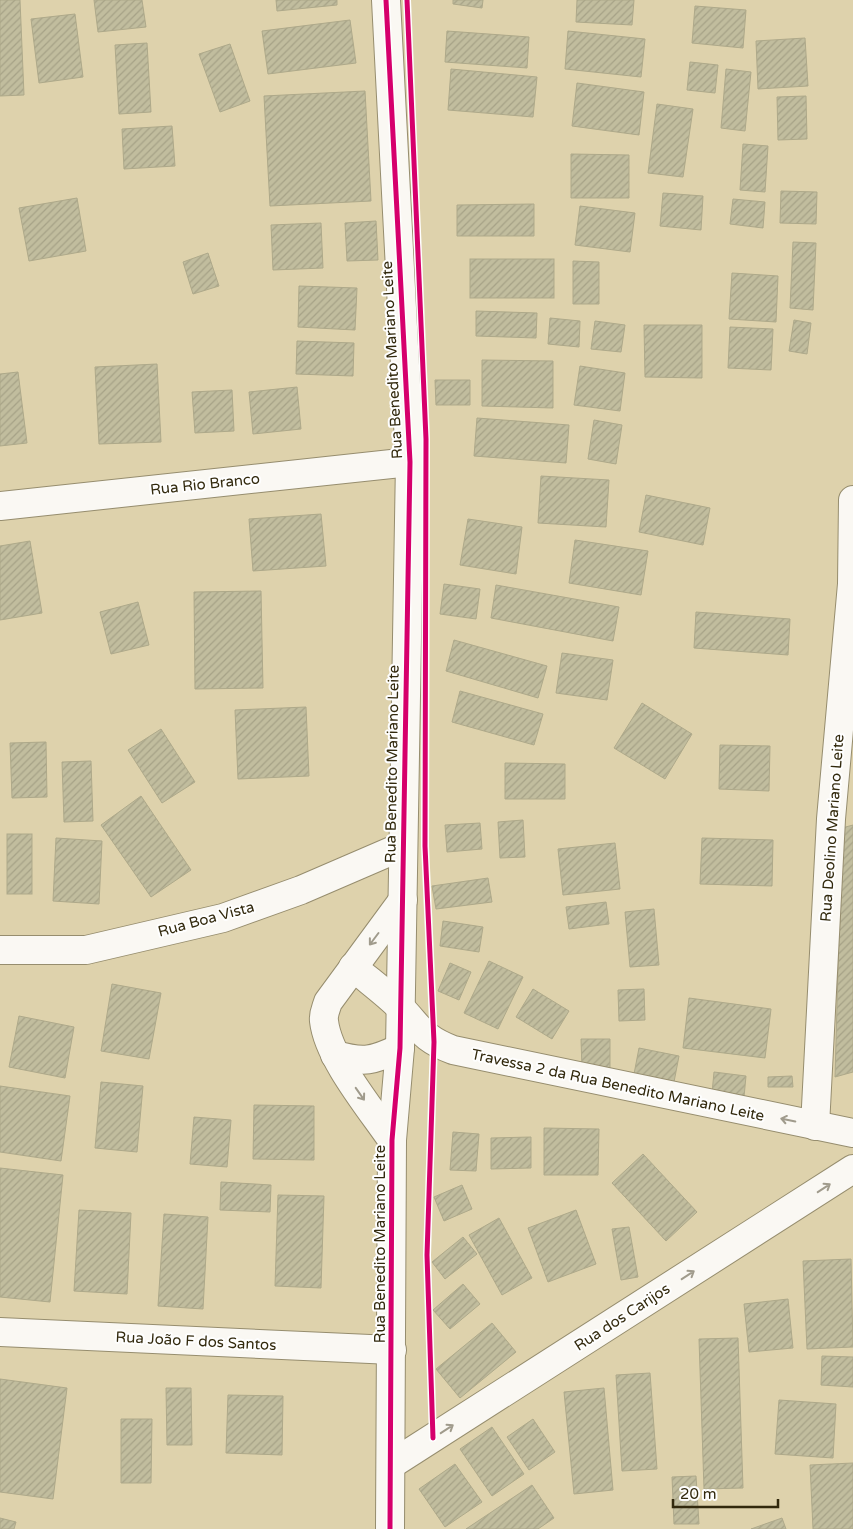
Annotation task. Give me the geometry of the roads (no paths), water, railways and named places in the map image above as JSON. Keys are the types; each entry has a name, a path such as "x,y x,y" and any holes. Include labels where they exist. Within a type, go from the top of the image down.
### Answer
{"street":[{"name":"Rua Benedito Mariano Leite","path":"386,0 410,462 403,900 399,1007 400,1048 392,1140 392,1464 390,1529"},
{"name":"Rua Rio Branco","path":"0,506 410,462"},
{"name":"Rua Deolino Mariano Leite","path":"815,1126 831,819 852,584 853,500"},
{"path":"831,819 853,800"},
{"name":"Rua Boa Vista","path":"0,950 86,950 223,918 301,890 403,846"},
{"name":"Rua Benedito Mariano Leite","path":"392,1140 335,1055 324,1022 324,1013 328,1002 403,900"},
{"path":"353,967 399,1007"},
{"name":"Travessa 2 da Rua Benedito Mariano Leite","path":"399,1007 420,1032 434,1042 453,1050 853,1133"},
{"path":"335,1055 357,1061 375,1060 400,1048"},
{"name":"Rua dos Carijos","path":"392,1464 853,1169"},
{"name":"Rua João F dos Santos","path":"0,1332 392,1350"}]}
